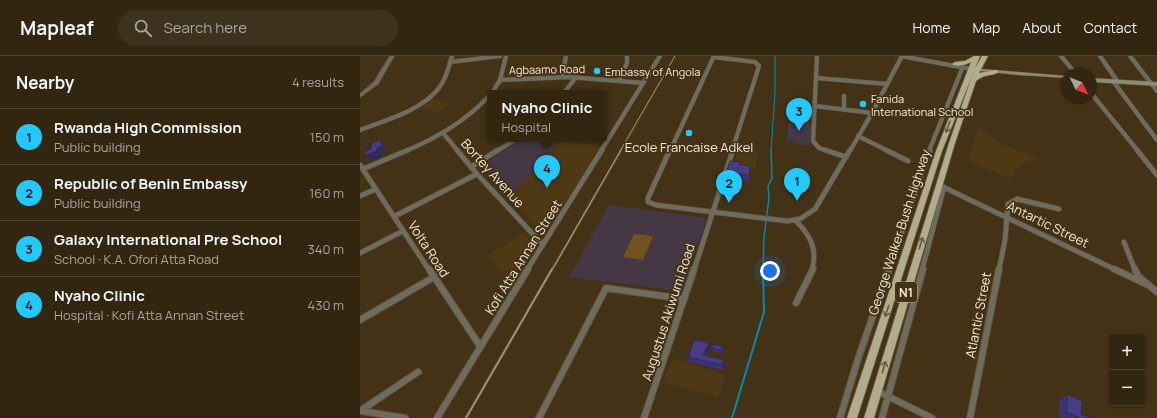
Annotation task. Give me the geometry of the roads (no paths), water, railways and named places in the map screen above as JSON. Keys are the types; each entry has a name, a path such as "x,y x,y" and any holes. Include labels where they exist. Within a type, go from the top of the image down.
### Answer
{"highway":[{"path":"954,64 966,62 977,56"},
{"name":"George Walker Bush Highway","path":"869,418 941,186 952,143 960,132 969,105 969,91 977,56"},
{"path":"984,59 987,67 994,71"},
{"name":"George Walker Bush Highway","path":"852,418 939,151 973,72 984,59"},
{"path":"954,64 962,69 982,74 994,71"}],"main road":[{"path":"973,72 994,71 1061,77"},
{"path":"1097,80 1154,84"}],"street":[{"path":"360,96 376,83 392,56"},
{"path":"360,130 407,110 428,97 440,86 452,56"},
{"path":"450,62 500,56"},
{"path":"494,90 500,80 506,56"},
{"path":"562,77 566,56"},
{"path":"619,80 627,63 627,56"},
{"name":"Kofi Atta Annan Street","path":"607,140 660,56"},
{"path":"714,56 647,199 649,203 656,205 770,220 796,221 810,214 818,205 872,113 902,56 954,64"},
{"name":"Augustus Akiwumi Road","path":"644,418 713,213 759,66 755,62 714,56"},
{"path":"817,56 815,145 823,150 846,157"},
{"path":"913,56 954,64 973,72"},
{"path":"1061,56 1071,68"},
{"path":"1100,56 1115,82 1157,140"},
{"path":"1130,56 1154,84 1157,91"},
{"path":"840,418 858,359 928,154 962,69"},
{"path":"566,90 576,77"},
{"name":"Agbaamo Road","path":"500,80 576,77 642,83"},
{"path":"816,78 887,84"},
{"path":"844,96 844,110"},
{"path":"361,167 443,133 475,111 487,98"},
{"path":"1097,100 1156,172"},
{"path":"815,106 872,113"},
{"name":"Bortey Avenue","path":"443,133 477,174 543,245"},
{"path":"858,136 908,161"},
{"path":"471,167 511,142"},
{"name":"Kofi Atta Annan Street","path":"437,418 606,142"},
{"name":"Volta Road","path":"361,167 480,346"},
{"path":"395,216 477,174"},
{"path":"882,418 889,396 941,186"},
{"name":"Antartic Street","path":"941,186 1148,285"},
{"path":"360,196 376,189"},
{"name":"Atlantic Street","path":"970,418 1008,217 1008,204 1017,199 1059,209"},
{"path":"796,221 810,236 815,256 814,265 796,303"},
{"path":"360,253 404,231"},
{"path":"1124,242 1138,276 1157,292"},
{"path":"360,320 434,277"},
{"path":"539,418 606,288 684,299"},
{"path":"361,411 418,372"},
{"path":"877,391 932,418"},
{"path":"361,411 405,418"}],"waterway":[{"path":"771,151 775,92 775,56"},
{"path":"763,270 764,237 769,198 768,186 772,178 771,151"},
{"path":"732,418 764,312 763,270"}],"railway":[{"path":"620,151 675,56"},
{"path":"552,270 621,150"},
{"path":"466,418 552,269"}],"place":[{"name":"Embassy of Angola","path":"597,71"},
{"name":"Fanida International School","path":"863,104"},
{"name":"Galaxy International Pre School","path":"799,131"},
{"name":"Ecole Francaise Adkel","path":"689,133"},
{"name":"Nyaho Clinic","path":"547,188"},
{"name":"Rwanda High Commission","path":"797,201"},
{"name":"Republic of Benin Embassy","path":"729,203"}]}
